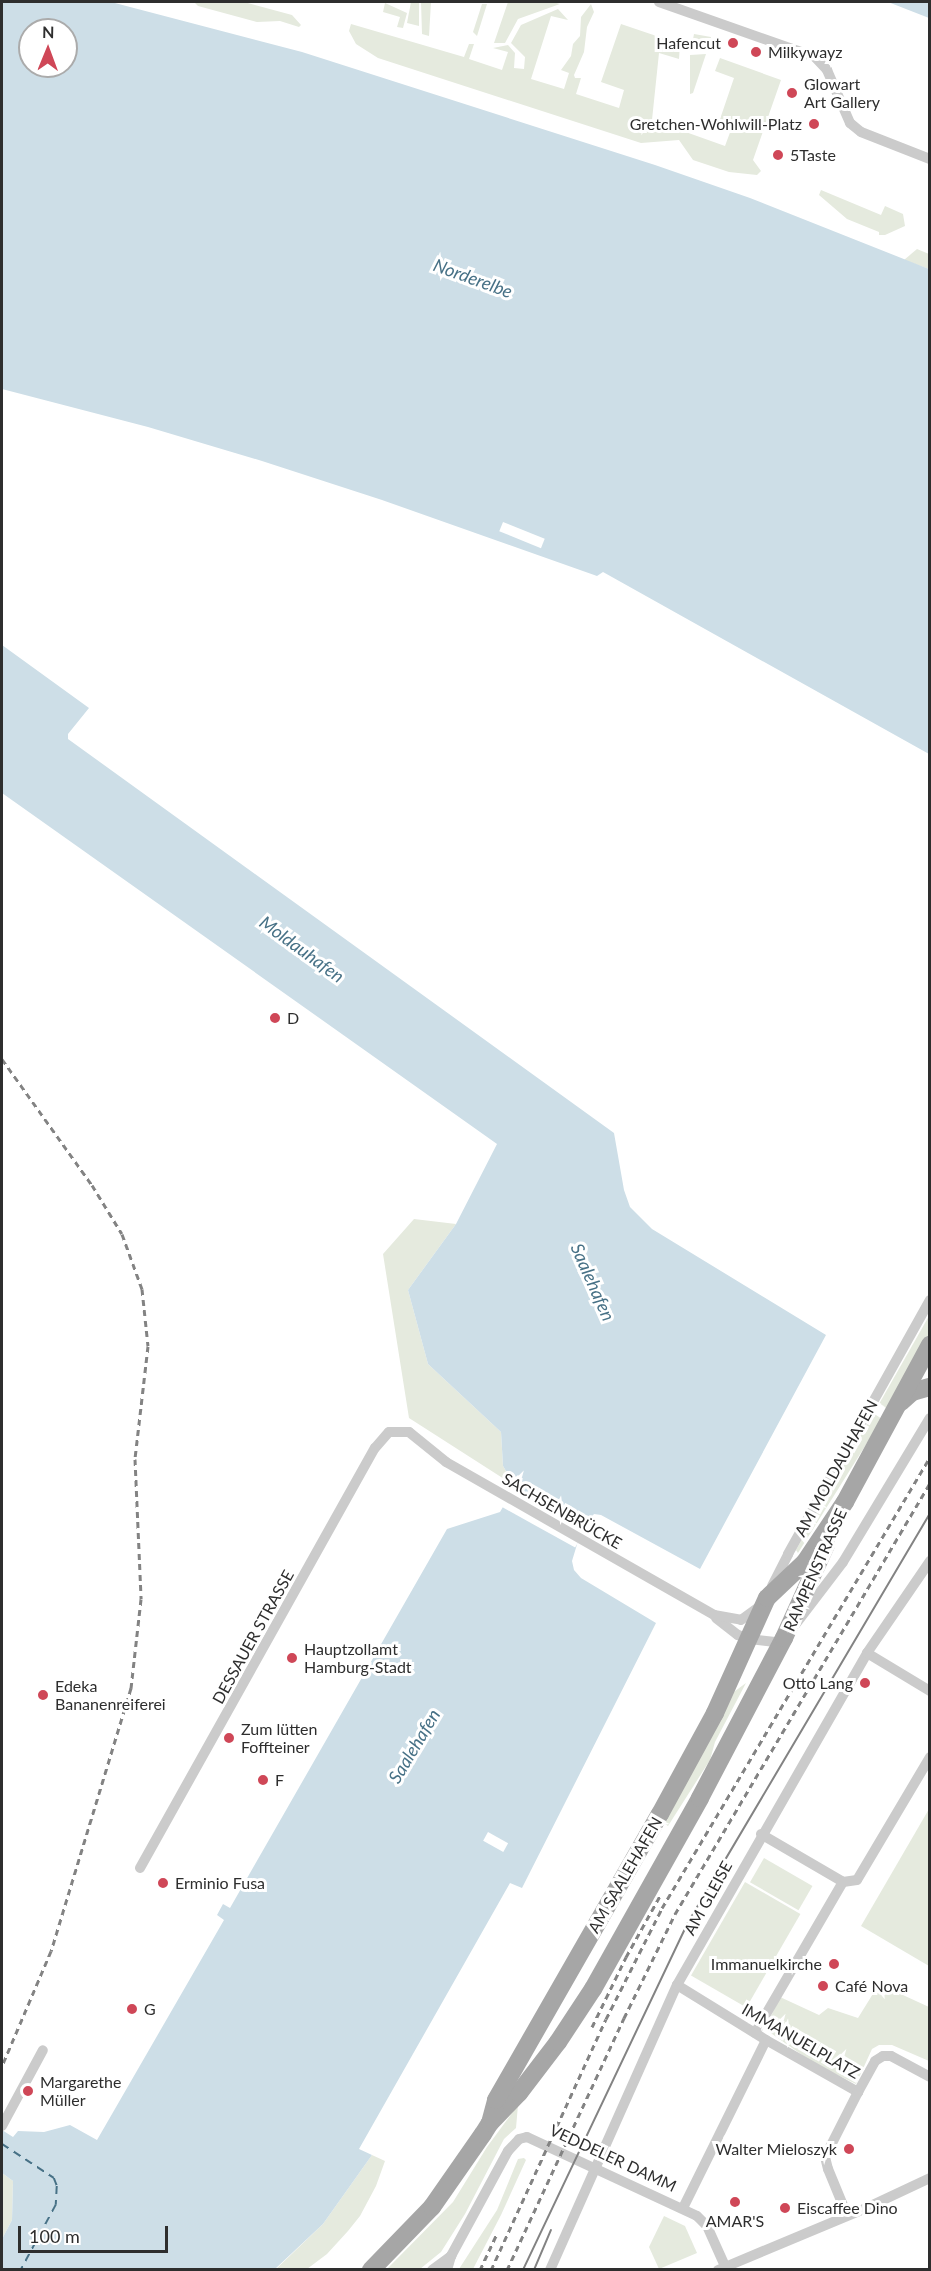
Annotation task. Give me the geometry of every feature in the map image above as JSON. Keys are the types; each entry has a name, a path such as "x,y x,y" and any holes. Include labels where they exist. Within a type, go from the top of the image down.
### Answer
{"main road":[{"name":"RAMPENSTRASSE","path":"767,1598 804,1562 845,1502 930,1347"},
{"path":"900,1404 912,1392 930,1387"},
{"name":"RAMPENSTRASSE","path":"784,1638 845,1502"},
{"name":"AM MOLDAUHAFEN","path":"756,1637 767,1598"},
{"name":"AM SAALEHAFEN","path":"490,2123 496,2100 660,1814 756,1637"},
{"name":"AM SAALEHAFEN","path":"371,2270 432,2207 457,2175 490,2123 519,2093 578,2011 700,1797 784,1638"}],"street":[{"path":"659,2 815,57 827,70 845,116 861,132 930,159"},
{"name":"AM MOLDAUHAFEN","path":"767,1598 788,1554 930,1300"},
{"path":"930,1347 930,1371"},
{"path":"731,1620 756,1637 784,1638 843,1562 930,1418"},
{"name":"SACHSENBRÜCKE","path":"399,1430 409,1432 446,1462 714,1616 738,1635 756,1637"},
{"name":"DESSAUER STRASSE","path":"140,1868 378,1442 389,1432 399,1430"},
{"name":"AM GLEISE","path":"550,2270 677,1985 761,1834 867,1653 930,1561"},
{"path":"731,1620 747,1617 767,1598"},
{"name":"SACHSENBRÜCKE","path":"714,1616 731,1620"},
{"name":"AM SAALEHAFEN","path":"700,1797 720,1743 766,1653 756,1637"},
{"path":"867,1653 930,1690"},
{"path":"761,1834 843,1882 857,1880 930,1757"},
{"path":"755,2033 843,1882"},
{"name":"IMMANUELPLATZ","path":"677,1985 766,2040 858,2092 875,2061 883,2056 891,2056 930,2077"},
{"path":"683,2208 766,2040"},
{"path":"2,2126 43,2050"},
{"path":"847,2215 825,2157 858,2092"},
{"name":"VEDDELER DAMM","path":"447,2270 451,2256 508,2151 519,2139 527,2137 596,2166 698,2216 707,2226 721,2268"},
{"path":"721,2268 930,2178"},
{"name":"VEDDELER DAMM","path":"432,2270 451,2256"}],"shaded area":[{"path":"194,2 244,2 292,15 301,25 299,27 280,21 257,22 198,6"},
{"path":"411,2 419,2 419,26 407,23"},
{"path":"421,2 431,2 429,36 422,34"},
{"path":"508,2 560,4 518,19 505,43 494,43"},
{"path":"385,3 407,13 403,28 397,27 400,17 383,12"},
{"path":"482,4 487,4 477,36 473,32"},
{"path":"591,4 594,12 587,27 584,52 574,75 575,78 581,78 576,94 619,108 624,90 601,82 621,24 680,44 679,59 659,53 652,120 725,146 732,127 719,122 734,78 715,71 720,58 781,80 753,160 761,171 757,175 729,172 693,160 679,140 641,143 378,58 356,44 349,31 351,24 464,57 469,44 474,44 469,59 502,70 508,52 493,48 508,45 515,53 514,68 524,69 525,57 511,43 521,25 558,9 568,20 551,16 531,79 564,89 569,73 561,70 571,56 573,44 580,36 581,17"},
{"path":"694,34 711,37 710,47 701,49 692,45"},
{"path":"706,54 693,93 690,94 690,55"},
{"path":"821,190 881,215 885,206 903,214 905,226 885,235 879,235 879,232 847,219 819,195"},
{"path":"917,249 929,254 929,269 904,260"},
{"path":"414,1219 456,1224 408,1290 428,1364 501,1432 503,1466 515,1486 409,1418 383,1254"},
{"path":"929,1316 929,1338 888,1409 879,1404"},
{"path":"873,1413 882,1419 798,1553 796,1550"},
{"path":"746,1683 715,1742 710,1760 668,1826 662,1822 731,1694"},
{"path":"929,1809 929,1966 861,1926"},
{"path":"764,1858 812,1886 798,1910 750,1882"},
{"path":"745,1882 800,1914 746,2008 691,1976"},
{"path":"879,1984 929,2007 929,2061 892,2045 879,2045 872,2049 856,2084 815,2064 765,2029 780,1997 819,2015 828,2008 858,2018"},
{"path":"518,2105 516,2128 504,2139 465,2214 441,2252 420,2269 386,2270 453,2202 487,2147"},
{"path":"372,2155 385,2161 376,2186 360,2216 348,2231 327,2254 307,2269 275,2270 323,2224"},
{"path":"518,2159 526,2160 501,2215 473,2269 459,2269 497,2210"},
{"path":"2,2173 13,2181 12,2220 2,2239"},
{"path":"664,2216 685,2226 697,2253 659,2269 649,2247"}],"water":[{"name":"Norderelbe","path":"2,2 111,2 302,52 655,165 750,198 929,269 929,754 603,572 597,576 382,500 148,427 2,389"},
{"path":"888,2 929,2 929,18"},
{"path":"2,645 89,708 68,734 68,739 614,1133 624,1190 630,1207 652,1229 826,1335 700,1569 601,1515 594,1514 582,1528 572,1561 574,1570 581,1578 656,1623 522,1888 510,1883 359,2149 372,2155 323,2224 275,2269 2,2269 2,2239 12,2220 13,2181 2,2173 2,2130 13,2137 18,2131 44,2132 70,2125 97,2140 224,1920 217,1915 223,1904 230,1908 447,1529 500,1512 515,1486 503,1466 501,1432 428,1364 408,1290 456,1224 497,1144 2,793"}],"pier":[{"path":"503,522 545,539 541,548 499,531"},
{"path":"511,1488 585,1529 575,1548 501,1506"},
{"path":"488,1832 508,1843 503,1852 483,1841"}],"ferry route":[{"path":"2,2144 54,2178 57,2186 56,2205 21,2270"}],"tram line":[{"path":"523,2270 689,1921 930,1514"},
{"path":"534,2270 551,2230"}],"railway":[{"path":"2,1059 92,1185 122,1234 142,1289 148,1346 135,1459 141,1599 131,1688 51,1951 2,2066"},
{"path":"491,2270 606,2019 662,1908 930,1457"},
{"path":"507,2270 675,1914 930,1483"},
{"path":"592,2027 626,1957 661,1894"},
{"path":"480,2270 497,2234"}],"place":[{"name":"Hafencut","path":"733,43"},
{"name":"Milkywayz","path":"756,52"},
{"name":"Glowart Art Gallery","path":"792,93"},
{"name":"Gretchen-Wohlwill-Platz","path":"814,124"},
{"name":"5Taste","path":"778,155"},
{"name":"D","path":"275,1018"},
{"name":"Hauptzollamt Hamburg-Stadt","path":"292,1658"},
{"name":"Otto Lang","path":"865,1683"},
{"name":"Edeka Bananenreiferei","path":"43,1695"},
{"name":"Zum lütten Foffteiner","path":"229,1738"},
{"name":"F","path":"263,1780"},
{"name":"Erminio Fusa","path":"163,1883"},
{"name":"Immanuelkirche","path":"834,1964"},
{"name":"Café Nova","path":"823,1986"},
{"name":"G","path":"132,2009"},
{"name":"Margarethe Müller","path":"28,2091"},
{"name":"Walter Mieloszyk","path":"849,2149"},
{"name":"AMAR'S","path":"735,2202"},
{"name":"Eiscaffee Dino","path":"785,2208"}],"water label":[{"name":"Moldauhafen","path":"302,949"},
{"name":"Saalehafen","path":"593,1282"},
{"name":"Saalehafen","path":"414,1746"}]}
